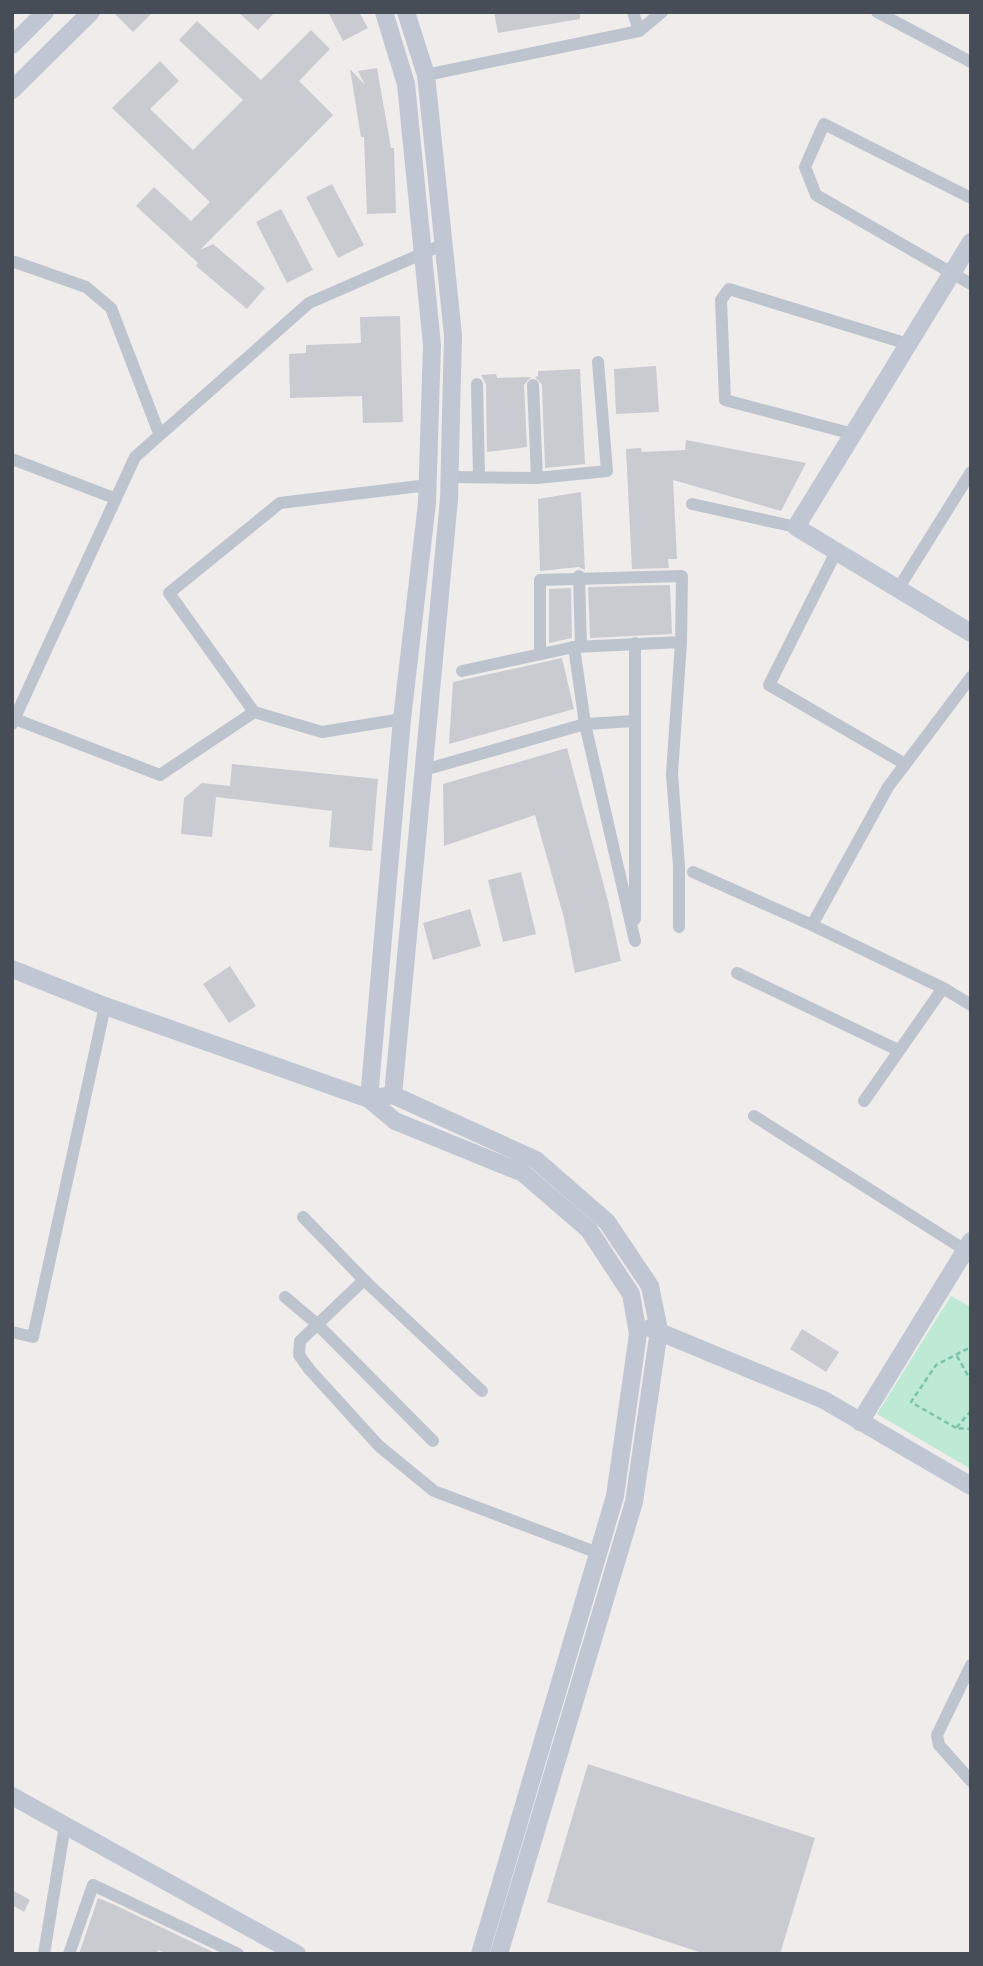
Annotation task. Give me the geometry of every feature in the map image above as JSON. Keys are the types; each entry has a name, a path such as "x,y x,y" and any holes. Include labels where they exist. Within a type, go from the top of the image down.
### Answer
{"street":[{"path":"12,45 45,12"},
{"path":"12,89 91,12"},
{"path":"369,1099 402,719 428,485 432,345 406,84 384,12"},
{"path":"393,1095 450,477 453,335 426,75 414,28 406,12"},
{"path":"633,12 639,31"},
{"path":"426,75 639,31 662,12"},
{"path":"877,12 971,62"},
{"path":"971,198 824,124 804,167 816,195 971,284"},
{"path":"796,527 971,242"},
{"path":"254,712 160,775 13,722 135,457 309,303 442,245"},
{"path":"15,261 86,287 111,308 159,433"},
{"path":"853,434 725,400 721,300 729,289 908,344"},
{"path":"450,477 537,478 607,471 598,362"},
{"path":"477,384 479,477"},
{"path":"533,384 537,478"},
{"path":"12,459 114,498"},
{"path":"898,589 971,472"},
{"path":"402,719 321,732 254,712 169,593 280,503 428,485"},
{"path":"692,504 796,527 969,629"},
{"path":"836,552 769,685 905,764"},
{"path":"579,576 578,646 586,724 635,941 635,643"},
{"path":"540,654 540,580 579,576 682,576 681,642 672,774 679,866 679,927"},
{"path":"463,671 578,646 681,642"},
{"path":"812,925 888,787 971,677"},
{"path":"424,770 586,724 635,721"},
{"path":"693,872 812,925 943,988 971,1005"},
{"path":"12,969 105,1006 369,1099 395,1121 523,1173 589,1230 631,1294 638,1334 615,1496 480,1954"},
{"path":"737,972 898,1050"},
{"path":"864,1101 943,988"},
{"path":"12,1332 33,1337 105,1006"},
{"path":"369,1099 393,1095 536,1160 607,1222 650,1286 659,1330 634,1502 499,1954"},
{"path":"754,1116 968,1246 860,1422"},
{"path":"303,1217 364,1280 482,1391"},
{"path":"364,1280 300,1341 299,1355 379,1446 434,1492 598,1553"},
{"path":"285,1297 317,1324 433,1441"},
{"path":"636,1325 659,1330 824,1400 971,1486"},
{"path":"971,1665 937,1735 939,1745 971,1781"},
{"path":"12,1796 297,1954"},
{"path":"44,1954 65,1825"},
{"path":"69,1954 93,1885 237,1954"}],"path":[{"path":"971,1347 936,1365 911,1402 956,1429 971,1429"},
{"path":"956,1354 971,1381"},
{"path":"971,1396 971,1406"},
{"path":"956,1429 971,1411"}],"green space":[{"path":"951,1296 971,1307 971,1469 877,1414"}],"building":[{"path":"113,12 153,12 133,32"},
{"path":"238,12 275,12 258,30"},
{"path":"328,12 359,12 368,28 343,41"},
{"path":"494,12 580,12 580,19 498,33"},
{"path":"197,21 261,80 311,30 330,49 299,81 333,115 200,250 213,244 265,288 247,309 196,266 198,263 136,206 154,187 191,221 210,202 112,108 160,61 179,81 150,109 193,150 243,100 179,40"},
{"path":"377,68 391,148 394,148 396,213 367,214 364,137 361,137 350,69 365,85 358,71"},
{"path":"332,184 364,245 338,258 306,197"},
{"path":"281,209 313,270 287,283 256,222"},
{"path":"400,316 403,422 363,423 362,396 290,398 289,354 306,353 306,345 361,343 360,317"},
{"path":"656,366 659,412 616,414 614,369"},
{"path":"580,369 585,464 545,468 542,385 535,377 538,376 538,371"},
{"path":"496,374 497,378 531,377 524,385 527,447 487,452 486,384 481,375"},
{"path":"686,440 806,463 781,511 673,480 677,559 668,559 669,568 632,569 626,449 641,448 642,452 685,450"},
{"path":"581,492 585,570 579,567 540,571 538,499"},
{"path":"670,585 672,634 590,638 588,587"},
{"path":"571,588 572,638 549,643 549,589"},
{"path":"562,658 574,709 449,744 453,682"},
{"path":"567,748 608,901 621,961 575,973 564,918 535,815 444,846 443,784"},
{"path":"232,764 378,779 372,851 329,847 332,811 216,797 212,837 181,834 184,798 202,783 230,786"},
{"path":"521,872 536,934 503,942 488,880"},
{"path":"470,909 481,946 433,960 423,923"},
{"path":"230,966 256,1006 229,1023 203,984"},
{"path":"802,1329 839,1352 826,1372 790,1349"},
{"path":"588,1764 815,1838 780,1954 705,1954 547,1902"},
{"path":"12,1890 30,1900 24,1912 12,1905"},
{"path":"98,1898 217,1954 168,1954 158,1950 157,1954 79,1954"}]}
